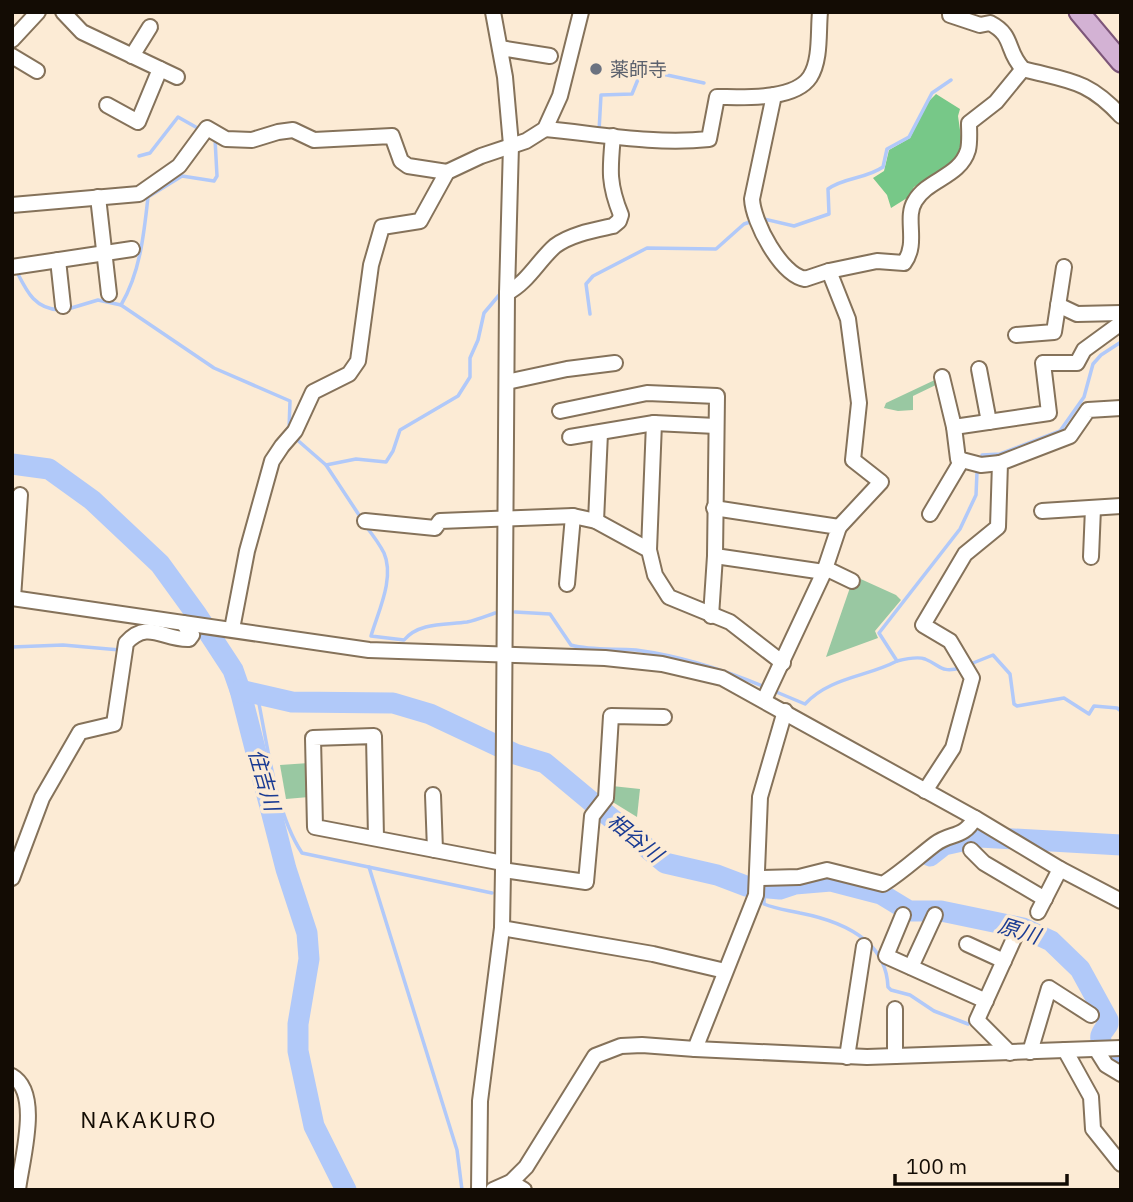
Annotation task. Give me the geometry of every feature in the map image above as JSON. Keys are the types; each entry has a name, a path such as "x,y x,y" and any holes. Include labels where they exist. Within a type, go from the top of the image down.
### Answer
{"main road":[{"path":"1079,12 1121,62"}],"street":[{"path":"12,40 38,12"},
{"path":"63,12 82,32 177,77"},
{"path":"479,1190 480,1101 502,928 503,866 507,293 511,145 505,76 493,12"},
{"path":"12,205 139,194 179,166 207,128 226,139 251,140 293,130 314,140 392,136 401,162 408,166 447,172 526,141 545,129 560,96 581,12"},
{"path":"545,129 613,136 709,139 717,97 769,97 799,86 810,77 817,53 820,12"},
{"path":"950,12 950,15 980,25 990,23 1002,29 1010,42 1011,53 1023,69 1077,82 1110,104 1121,116"},
{"path":"132,56 150,27"},
{"path":"500,48 550,55"},
{"path":"12,56 37,71"},
{"path":"107,105 138,122 160,69"},
{"path":"774,95 751,199 752,209 778,259 789,272 805,279 877,261 904,263 911,254 912,204 922,191 959,168 968,149 969,123 996,102 1023,69"},
{"path":"507,293 516,288 555,246 566,240 614,226 619,221 621,215 612,193 610,176 613,136"},
{"path":"232,629 247,551 272,461 292,435 313,392 349,374 358,361 371,265 382,228 420,221 447,172"},
{"path":"98,197 109,295"},
{"path":"12,267 132,248"},
{"path":"58,260 63,306"},
{"path":"1016,335 1054,332 1064,267"},
{"path":"764,700 825,570 839,527 881,482 853,460 859,403 848,319 829,271"},
{"path":"1058,305 1077,314 1121,313"},
{"path":"954,427 1049,413 1043,363 1077,363 1084,350 1121,323"},
{"path":"507,382 567,369 615,363"},
{"path":"979,369 989,422"},
{"path":"942,377 954,427 958,459 981,465 1000,463 1070,436 1088,410 1121,408"},
{"path":"560,411 647,393 717,396 715,556 710,615"},
{"path":"570,437 654,424 716,426"},
{"path":"654,424 649,550 654,575 669,597 730,622 783,663"},
{"path":"596,521 600,433"},
{"path":"930,514 962,460"},
{"path":"925,791 953,748 972,678 950,641 923,625 965,554 998,527 1000,463"},
{"path":"20,495 13,598 369,650 605,658 662,664 722,678 1121,901"},
{"path":"1042,511 1121,506"},
{"path":"714,508 839,527"},
{"path":"1091,557 1093,508"},
{"path":"567,584 573,516"},
{"path":"365,521 435,528 439,521 573,516 596,521 649,550"},
{"path":"715,556 825,570 852,581"},
{"path":"12,878 42,799 80,732 114,724 126,643 135,633 147,630 189,639 192,635 186,623"},
{"path":"695,1049 756,895 760,797 785,712"},
{"path":"376,838 374,736 313,738 315,827 586,882 592,817 606,798 611,716 664,717"},
{"path":"433,795 435,850"},
{"path":"758,878 799,877 827,870 883,884 907,868 938,841 964,833 975,818"},
{"path":"971,850 984,863 1041,905 1060,869"},
{"path":"903,915 886,957 986,1001"},
{"path":"911,967 935,915"},
{"path":"502,928 653,954 725,971"},
{"path":"1010,1053 977,1020 1017,932"},
{"path":"967,944 1004,961"},
{"path":"846,1057 864,946"},
{"path":"1030,1052 1049,988 1091,1016"},
{"path":"895,1009 895,1056"},
{"path":"494,1190 518,1186 526,1167 596,1056 621,1045 846,1057 1106,1049 1106,1065 1121,1074"},
{"path":"1065,1050 1091,1097 1093,1129 1121,1164"},
{"path":"12,1076 19,1080 24,1089 28,1115 18,1190"}],"green space":[{"path":"936,94 960,109 958,116 962,144 956,161 914,187 907,198 891,208 887,195 873,178 884,171 889,150 910,138 927,103"},
{"path":"939,378 940,383 913,396 913,410 884,408 886,403"},
{"path":"854,576 896,595 901,600 875,631 878,638 826,657"},
{"path":"309,763 309,797 286,799 280,765"},
{"path":"612,786 640,789 637,817 611,801"}],"waterway":[{"path":"599,131 601,95 632,94 641,72 704,83"},
{"path":"760,218 794,226 829,214 828,189 883,167 887,149 909,137 932,93 951,80"},
{"path":"139,156 150,153 178,117 201,130"},
{"path":"121,305 137,267 148,197 182,176 214,181 217,176 215,139"},
{"path":"590,314 586,284 593,276 647,248 716,249 744,224 753,221"},
{"path":"17,272 28,293 38,303 60,310"},
{"path":"326,465 356,459 386,462 400,430 458,396 470,377 470,358 478,340 484,313 500,294"},
{"path":"68,309 98,300 121,305 214,368 290,401 289,429"},
{"path":"982,455 1000,454 1060,431 1084,397 1093,364 1101,355 1121,342"},
{"path":"295,438 326,465 361,518"},
{"name":"住吉川","path":"12,464 49,469 92,500 160,564 233,670 286,869 307,933 309,959 298,1024 298,1051 314,1126 346,1190"},
{"path":"774,691 805,704 826,688 897,661 879,633 960,529 976,495 977,472"},
{"path":"365,525 384,553 388,573 371,636 404,640 425,627 467,622 495,613"},
{"path":"515,612 550,614 571,645 595,649 636,650 670,656 767,688"},
{"path":"12,647 63,645 120,650"},
{"path":"968,665 993,655 1010,674 1014,704 1017,706 1064,698 1089,714 1094,706 1117,708 1121,711"},
{"path":"897,661 922,658 945,669 961,668"},
{"name":"相谷川","path":"240,690 292,702 393,703 430,714 515,754 545,763 665,863 717,875 746,886 780,889 795,884 831,881 881,894 909,911 941,911 1023,928 1051,941 1080,969 1108,1020 1101,1039 1103,1047 1116,1063"},
{"path":"257,694 279,798 285,818 302,853 492,893"},
{"name":"相谷川","path":"930,856 944,845 980,837 1121,845"},
{"path":"369,867 457,1150 462,1190"},
{"path":"764,888 764,904 831,921 859,935 879,957 891,990 910,995 934,1011 968,1024"}],"place":[{"name":"薬師寺","path":"596,69"}],"district":[{"name":"NAKAKURO","path":"149,1120"}],"water label":[{"name":"原川","path":"1019,931"}]}
